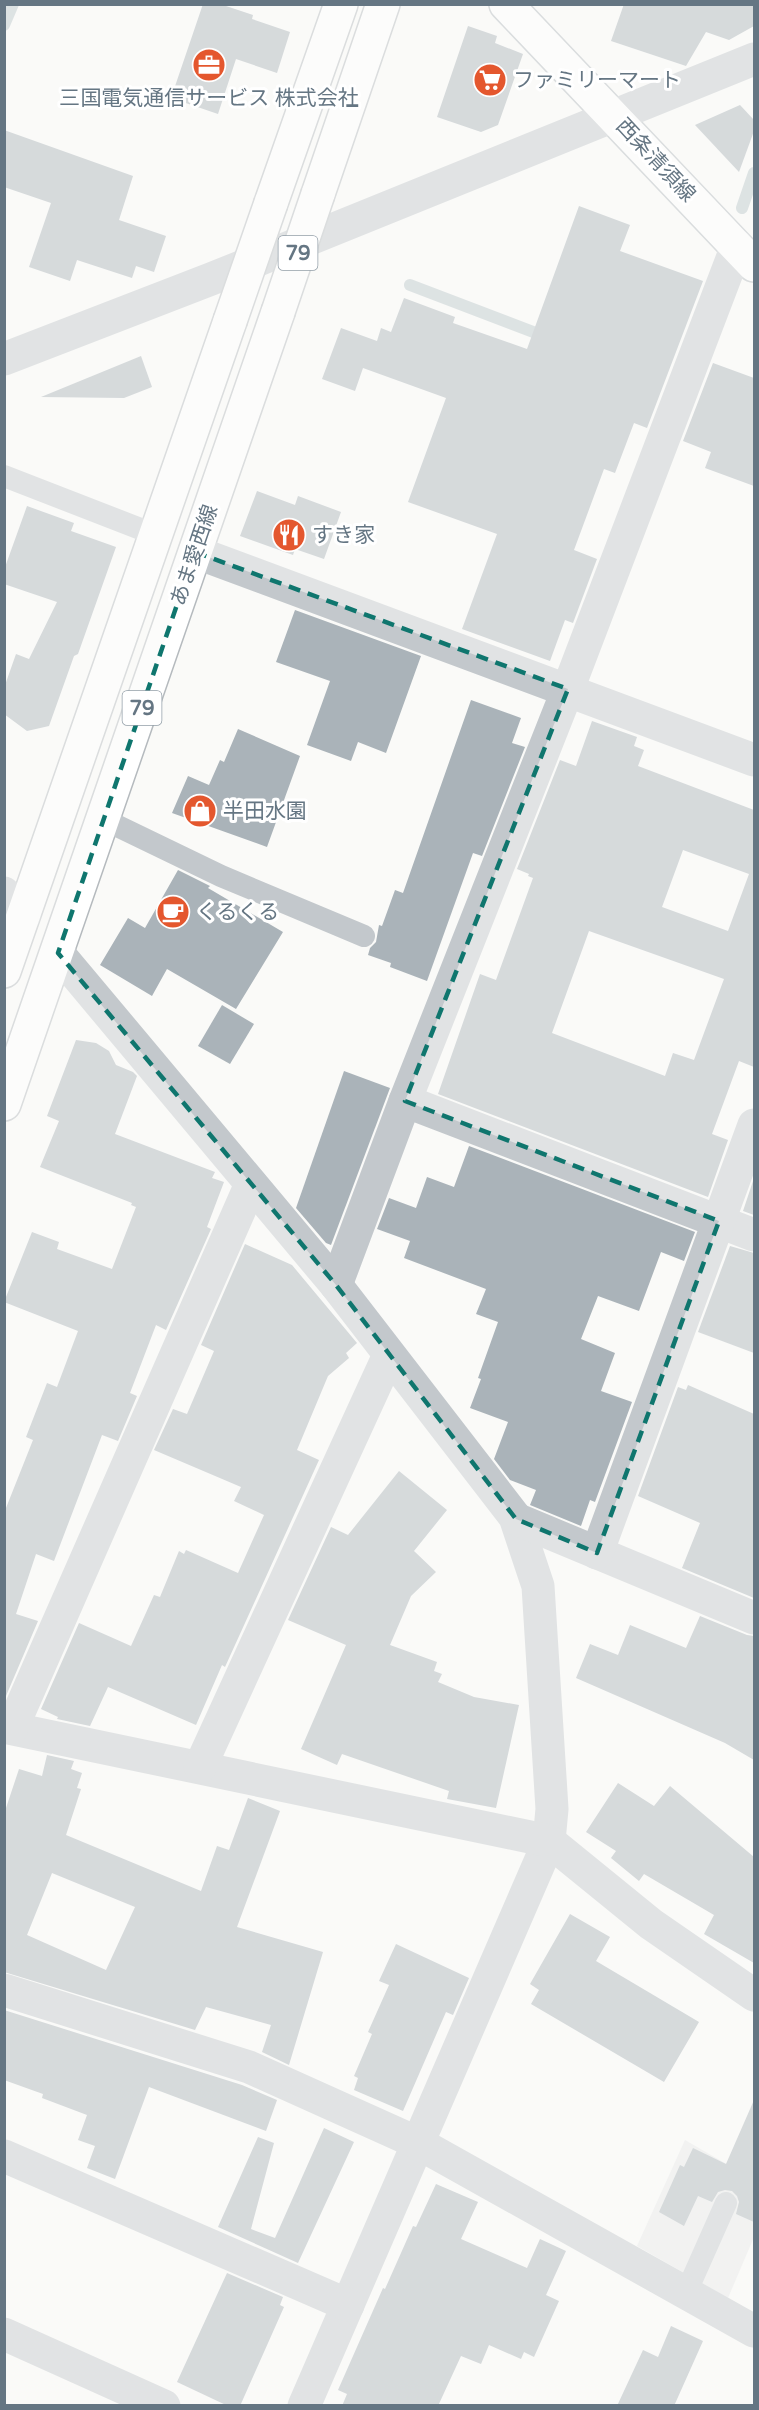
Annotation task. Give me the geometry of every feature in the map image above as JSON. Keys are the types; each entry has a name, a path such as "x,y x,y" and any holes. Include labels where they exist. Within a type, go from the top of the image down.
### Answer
{"main road":[{"name":"あま愛西線","path":"4,972 14,905 156,535 341,4"},
{"name":"あま愛西線","path":"4,1104 58,953 383,4"},
{"name":"西条清須線","path":"506,4 746,256"}],"street":[{"path":"4,359 211,279 754,59"},
{"path":"336,1285 405,1101 568,689 746,256"},
{"path":"195,552 754,760"},
{"path":"58,953 336,1285 516,1519 538,1586 552,1809 549,1841 304,2406"},
{"path":"405,1101 754,1235"},
{"path":"597,1553 754,1125"},
{"path":"251,1184 8,1727 549,1841 651,1924 751,1986"},
{"path":"200,1767 388,1355"},
{"path":"516,1519 754,1618"},
{"path":"4,1990 249,2067 418,2143 754,2331"},
{"path":"4,2156 348,2305"},
{"path":"4,2334 164,2406"}],"lane":[{"path":"4,476 156,535"},
{"path":"104,819 220,876 364,936"},
{"path":"686,2293 726,2203"}],"highlighted area":[{"path":"195,552 568,689 405,1101 719,1221 597,1553 516,1519 336,1285 58,953"}],"shaded area":[{"path":"685,2140 754,2180 754,2237 728,2298 637,2246"}],"building":[{"path":"203,4 220,4 253,15 252,19 290,32 277,73 236,59 218,114 171,98"},
{"path":"624,4 754,4 754,26 729,40 706,32 686,66 611,41"},
{"path":"468,26 497,36 495,43 523,54 498,125 481,132 437,117"},
{"path":"740,105 754,120 754,131 739,172 695,125"},
{"path":"4,130 133,176 119,220 166,236 154,272 136,266 132,278 77,260 70,281 29,267 51,203 4,187"},
{"path":"579,206 630,225 620,251 703,281 647,428 634,423 615,473 604,469 574,550 597,559 573,623 565,620 550,661 462,629 497,534 408,502 446,398 363,368 355,391 322,379 341,328 377,341 381,328 391,332 404,298 455,317 453,323 527,349"},
{"path":"141,356 152,387 124,398 41,397"},
{"path":"713,363 754,378 754,486 705,468 711,452 683,441"},
{"path":"257,491 295,505 298,496 341,512 324,559 295,549 293,555 240,536"},
{"path":"27,506 74,523 71,531 116,547 78,654 74,656 49,726 27,731 4,714 4,688 16,654 29,659 57,602 4,584 4,570"},
{"path":"295,610 421,656 386,753 358,742 351,761 307,745 330,681 276,662"},
{"path":"471,700 521,718 512,743 525,747 482,856 473,853 427,981 390,967 391,963 368,955 370,948 376,942 379,925 382,926 395,890 403,893"},
{"path":"592,721 637,737 634,746 644,750 638,766 754,810 754,1067 739,1061 712,1134 728,1140 708,1197 438,1094 480,974 496,980 533,878 517,869 560,760 576,766","holes":["683,850 749,874 728,931 662,907","589,931 724,979 694,1060 673,1053 665,1076 552,1033"]},
{"path":"238,729 300,756 267,847 172,813 188,776 209,785 220,760 224,762"},
{"path":"178,870 210,886 208,888 283,932 236,1009 167,969 152,996 100,965 128,918 145,928"},
{"path":"222,1005 254,1024 230,1064 198,1046"},
{"path":"76,1040 96,1043 109,1051 116,1065 137,1076 115,1134 215,1172 212,1178 224,1182 207,1227 211,1229 166,1330 156,1325 130,1393 137,1396 118,1441 102,1435 54,1561 36,1554 16,1614 38,1621 6,1696 4,1513 33,1440 26,1437 47,1383 57,1387 78,1331 4,1302 32,1232 59,1242 57,1249 112,1269 136,1207 131,1205 132,1203 40,1167 59,1121 47,1116"},
{"path":"344,1071 390,1088 331,1245 326,1243 296,1208"},
{"path":"469,1146 695,1232 684,1261 661,1252 639,1311 598,1296 581,1339 615,1353 601,1391 632,1402 595,1502 590,1500 581,1526 530,1505 536,1490 510,1480 494,1459 508,1422 470,1408 498,1322 476,1314 486,1289 404,1258 410,1241 377,1229 389,1198 416,1208 427,1177 454,1187"},
{"path":"754,1178 754,1215 743,1211"},
{"path":"245,1244 292,1265 357,1343 346,1353 349,1358 328,1376 297,1450 319,1460 225,1667 222,1665 196,1725 108,1687 90,1726 57,1719 58,1717 41,1709 79,1623 131,1646 154,1595 160,1597 179,1551 184,1554 186,1550 238,1573 264,1515 234,1501 241,1487 154,1450 173,1409 187,1414 214,1351 201,1345"},
{"path":"730,1246 754,1253 754,1353 698,1332"},
{"path":"688,1385 754,1414 754,1598 682,1568 700,1523 638,1496 678,1387 686,1390"},
{"path":"399,1471 447,1510 414,1551 436,1572 411,1596 390,1645 437,1662 434,1671 442,1674 438,1682 474,1697 519,1705 496,1808 447,1799 449,1791 342,1754 337,1765 301,1749 346,1645 288,1620 331,1527 348,1535"},
{"path":"700,1616 754,1636 754,1760 725,1743 576,1678 590,1644 618,1655 630,1625 686,1648"},
{"path":"47,1755 74,1761 71,1769 82,1773 77,1788 81,1789 66,1835 201,1891 217,1846 229,1850 248,1798 280,1811 237,1927 323,1952 289,2065 262,2052 271,2025 206,2007 195,2030 4,1972 4,1814 19,1769 42,1776","holes":["52,1873 135,1907 106,1970 27,1935"]},
{"path":"618,1783 654,1806 670,1786 754,1857 754,1963 704,1934 714,1915 644,1874 639,1881 611,1858 616,1851 586,1832"},
{"path":"570,1914 610,1937 596,1961 699,2022 664,2082 531,2004 539,1990 530,1984"},
{"path":"396,1944 469,1978 453,2015 446,2012 403,2111 354,2090 358,2078 354,2076 372,2034 368,2032 389,1985 379,1981"},
{"path":"4,2010 242,2085 277,2100 266,2131 149,2087 115,2179 87,2168 95,2146 78,2140 87,2115 42,2098 43,2094 4,2080"},
{"path":"754,2100 754,2222 736,2214 739,2202 737,2196 732,2191 725,2190 718,2192 712,2202 698,2196 684,2226 659,2212 680,2165 684,2167 693,2148 726,2164"},
{"path":"324,2128 354,2142 298,2263 218,2227 258,2137 274,2143 251,2229 275,2238"},
{"path":"436,2184 478,2202 461,2239 527,2268 540,2239 566,2251 546,2295 559,2301 534,2357 524,2352 521,2359 489,2345 481,2364 461,2356 438,2406 342,2406 347,2394 338,2390 383,2288 385,2289 413,2226 416,2227"},
{"path":"227,2273 283,2297 280,2305 284,2307 240,2406 228,2406 177,2382"},
{"path":"671,2326 703,2341 674,2406 617,2406 643,2350 658,2357"}],"waterway":[{"path":"4,25 13,4"},
{"path":"742,208 754,173"},
{"path":"410,285 549,338"}],"place":[{"name":"三国電気通信サービス 株式会社","path":"209,65"},
{"name":"ファミリーマート","path":"490,80"},
{"name":"すき家","path":"289,535"},
{"name":"半田水園","path":"200,811"},
{"name":"くるくる","path":"173,912"}]}
